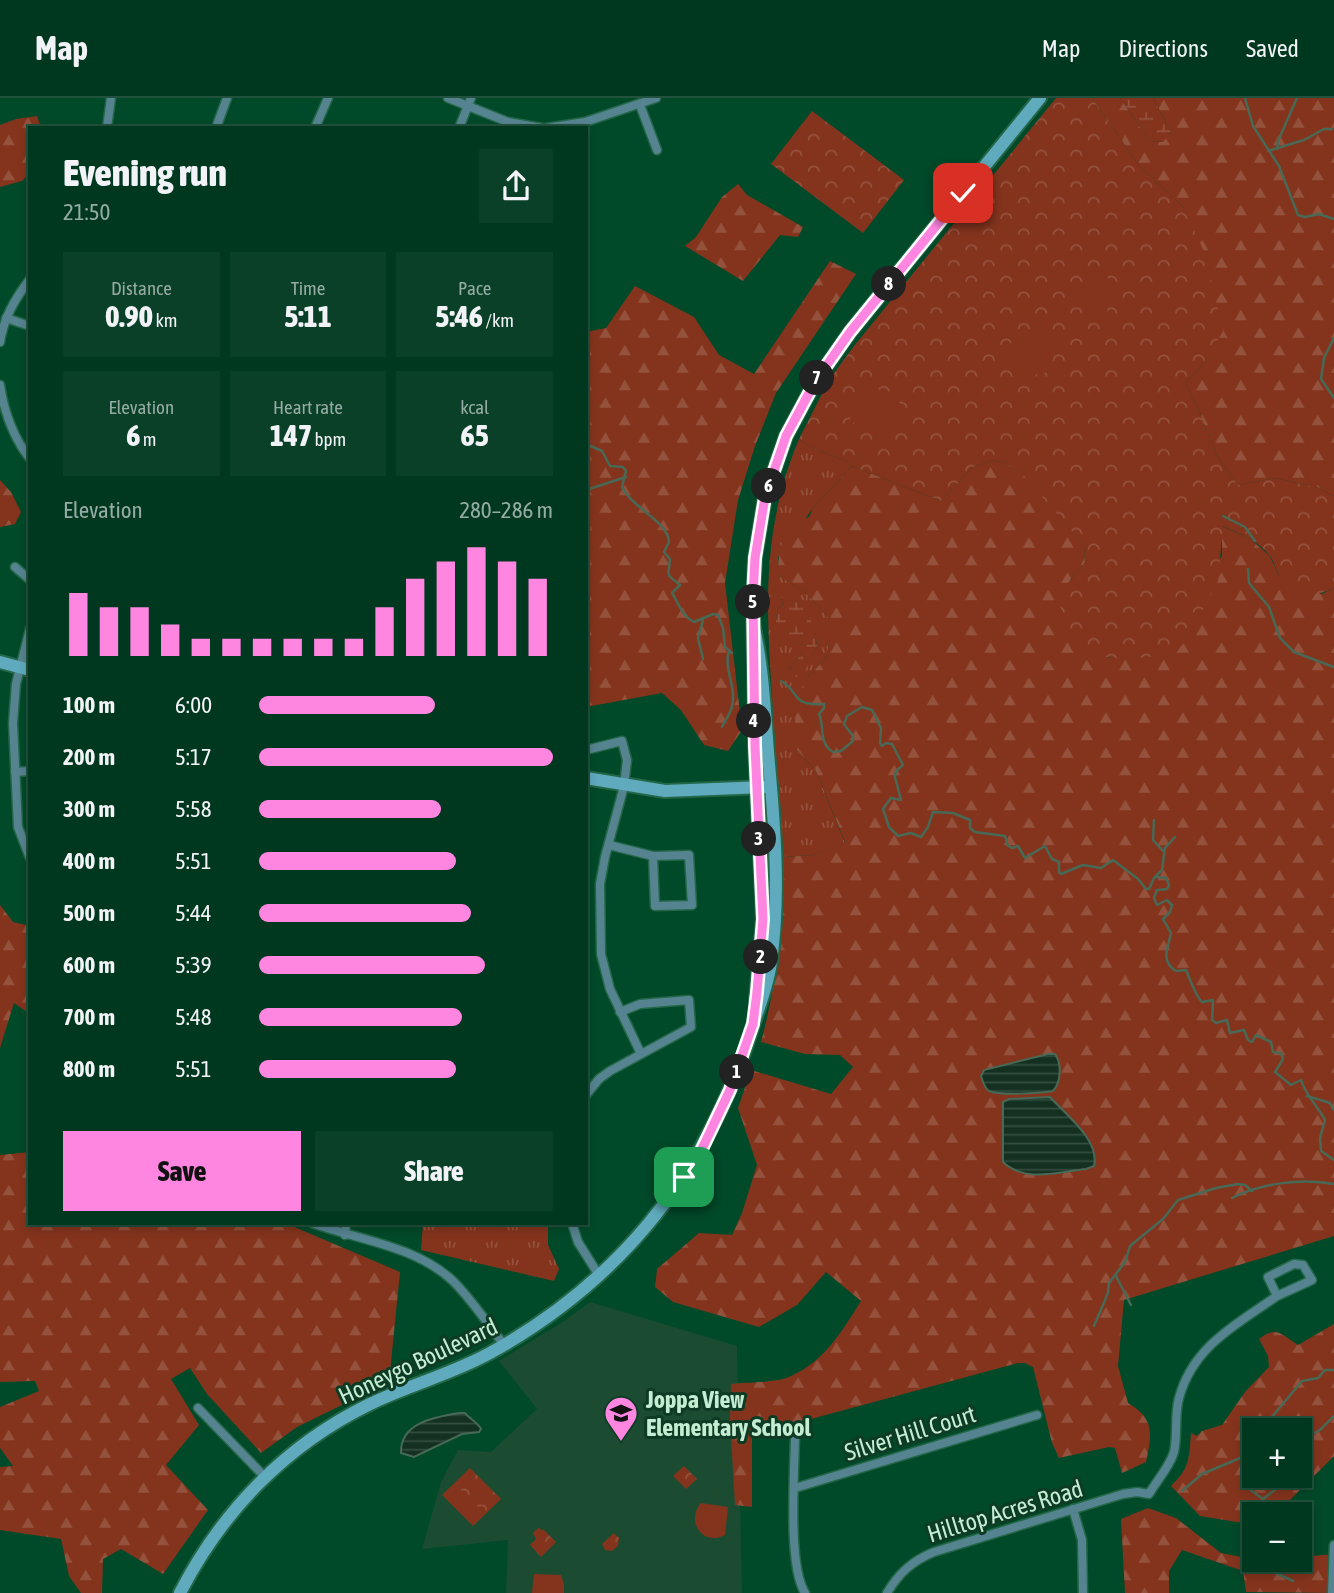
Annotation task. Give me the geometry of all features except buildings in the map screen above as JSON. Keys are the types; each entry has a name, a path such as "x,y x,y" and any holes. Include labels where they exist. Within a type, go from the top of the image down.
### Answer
{"main road":[{"name":"Honeygo Boulevard","path":"753,1024 763,919 752,657 754,577 760,522 775,467 798,412 850,332 1040,98"},
{"name":"Honeygo Boulevard","path":"180,1593 208,1543 264,1476 304,1443 349,1416 371,1404 477,1360 544,1321 600,1277 651,1222 670,1199 701,1151 730,1090 768,979 775,914 771,787 760,656 754,628"},
{"path":"0,662 25,669"},
{"path":"588,779 624,786 686,791 771,787"}],"street":[{"path":"107,126 111,98"},
{"path":"217,126 227,98"},
{"path":"317,126 328,98"},
{"path":"448,98 469,102 519,125 527,126"},
{"path":"558,126 585,122 656,98"},
{"path":"460,126 469,102"},
{"path":"640,104 657,150"},
{"path":"0,342 12,304 28,282"},
{"path":"6,318 28,325"},
{"path":"0,385 7,419 28,456"},
{"path":"15,567 28,578"},
{"path":"28,645 25,669 13,709 18,827 28,853"},
{"path":"590,749 622,741 627,761 624,786 600,884 601,954 606,979 641,1054"},
{"path":"15,772 28,771"},
{"path":"609,845 653,856 689,855 692,905 655,906 653,856"},
{"path":"588,1093 610,1071 691,1027 689,1000 640,1004 620,1012"},
{"path":"318,1225 410,1254 452,1280 504,1345"},
{"path":"345,1235 346,1225"},
{"path":"573,1225 578,1242 600,1277"},
{"path":"1294,1264 1306,1267 1312,1280 1277,1296 1268,1277 1294,1264"},
{"name":"Hilltop Acres Road","path":"887,1593 903,1570 924,1556 1130,1492 1149,1494 1173,1454 1178,1400 1193,1364 1216,1337 1277,1296"},
{"path":"198,1408 264,1476"},
{"name":"Silver Hill Court","path":"795,1488 1037,1415"},
{"path":"795,1432 796,1562 805,1593"},
{"path":"1073,1509 1082,1540 1083,1593"},
{"path":"1332,1593 1334,1545"}],"shaded area":[{"path":"1055,1054 1060,1068 1058,1083 1053,1091 1002,1093 989,1091 985,1086 981,1076 984,1070"},
{"path":"1050,1097 1087,1137 1092,1147 1094,1166 1053,1174 1032,1174 1021,1172 1003,1162 1003,1102 1009,1099"},
{"name":"Joppa View Elementary School","path":"590,1302 737,1346 742,1593 506,1593 508,1540 422,1549 441,1482 458,1450 491,1452 537,1409 499,1361"},
{"path":"465,1413 478,1425 481,1429 479,1432 462,1434 414,1457 401,1453 406,1434 413,1428 431,1419"}],"green space":[{"path":"1056,98 1092,98 1138,164 1184,208 1205,254 1223,331 1206,361 1185,383 1217,456 1238,485 1276,478 1315,486 1334,496 1334,588 1312,594 1298,591 1280,576 1270,556 1260,546 1223,526 1218,581 1186,641 1173,654 1141,658 1107,657 1091,654 1078,647 1068,636 1062,620 1061,599 1067,585 1085,563 1084,545 1024,476 1005,463 993,460 973,467 941,501 852,466 812,448 799,439 829,380 854,346"},
{"path":"1092,98 1120,98 1150,141 1162,142 1171,132 1153,98 1334,98 1334,496 1315,486 1276,478 1238,485 1217,456 1185,383 1206,361 1184,208 1138,164"},
{"path":"1120,98 1153,98 1171,132 1163,142 1150,141"},
{"path":"812,111 904,180 863,233 771,164"},
{"path":"37,116 40,126 28,126 28,175 22,181 0,187 0,125"},
{"path":"738,184 747,195 803,227 798,237 780,235 743,281 685,246 696,237 722,197"},
{"path":"830,261 856,274 776,393 738,500 725,583 742,730 728,751 704,745 681,710 662,693 588,707 588,332 606,328 635,286 694,317 719,355 754,374"},
{"path":"1093,275 1107,277 1112,282 1106,317 1102,321 1082,315 1087,279"},
{"path":"1016,330 1054,332 1048,372 1023,377 1005,358"},
{"path":"867,387 896,393 904,416 888,436 849,421"},
{"path":"799,439 812,448 852,466 813,508 778,557 778,575 805,592 830,619 826,658 807,678 797,750 816,771 845,843 813,855 782,857 768,598 773,535 787,472","holes":["781,598 798,603 815,630 817,646 801,677 790,670 803,652 803,645 796,643 775,625 778,608 783,605"]},
{"path":"993,460 1005,463 1025,476 1084,545 1085,563 1070,580 1108,658 1173,654 1222,555 1222,526 1250,539 1269,555 1279,575 1322,594 1334,588 1334,1236 1124,1300 1118,1366 1128,1403 1147,1421 1150,1443 1146,1462 1122,1473 1115,1448 1059,1458 1052,1443 1033,1367 1018,1363 752,1435 752,1507 735,1505 730,1419 731,1384 778,1380 803,1370 832,1344 861,1301 826,1272 797,1305 759,1327 673,1302 655,1287 657,1269 699,1233 732,1235 742,1213 757,1165 738,1108 751,1070 831,1094 853,1067 840,1055 805,1054 761,1042 772,996 778,950 782,857 813,855 845,842 816,771 797,750 795,723 795,700 807,678 826,658 830,619 805,592 778,575 779,556 787,532 809,517 813,508 852,466 941,501 973,467"},
{"path":"0,480 11,492 21,512 15,524 0,527"},
{"path":"781,597 798,603 806,610 815,630 817,646 802,677 796,677 790,671 803,652 803,645 787,641 777,632 775,625 778,608 783,605"},
{"path":"0,905 13,922 28,926 28,1013 14,1003 0,1048"},
{"path":"28,1152 28,1225 290,1225 400,1272 389,1382 297,1427 261,1453 207,1394 190,1368 171,1379 199,1425 166,1465 208,1510 163,1574 121,1549 103,1559 102,1593 81,1593 69,1576 61,1539 0,1530 0,1467 13,1466 0,1448 0,1407 39,1391 35,1381 0,1382 0,1155"},
{"path":"423,1225 548,1225 548,1245 559,1269 554,1281 421,1250"},
{"path":"1334,1324 1334,1456 1312,1478 1312,1418 1242,1418 1242,1488 1302,1488 1288,1502 1242,1502 1242,1523 1200,1516 1171,1486 1182,1474 1187,1462 1191,1433 1197,1436 1202,1431 1222,1425 1245,1392 1269,1367 1268,1356 1259,1339 1275,1332 1298,1345"},
{"path":"684,1466 697,1479 686,1489 673,1476"},
{"path":"470,1468 501,1499 473,1526 442,1495"},
{"path":"472,1476 492,1496 483,1505 463,1485"},
{"path":"460,1489 480,1509 470,1518 450,1498"},
{"path":"701,1503 728,1507 725,1535 710,1538 699,1530 695,1517"},
{"path":"1148,1508 1176,1518 1221,1553 1242,1557 1242,1571 1182,1550 1169,1571 1169,1593 1125,1593 1121,1519"},
{"path":"538,1528 556,1542 541,1557 530,1545 536,1539 533,1533"},
{"path":"614,1533 619,1538 618,1546 612,1551 605,1550 602,1544"},
{"path":"1334,1554 1334,1593 1246,1592 1243,1572 1312,1572 1312,1556"},
{"path":"534,1574 561,1575 564,1593 532,1593"}],"waterway":[{"path":"1245,98 1253,126 1279,166 1298,215 1305,217 1319,214 1334,219"},
{"path":"1277,149 1297,98"},
{"path":"1268,151 1304,140 1324,129 1332,129"},
{"path":"1334,338 1324,358 1321,379 1334,398"},
{"path":"588,445 602,451 610,466 623,467 626,471 622,487 627,495 667,534 669,542 664,552 670,559 669,575 680,585 672,593 681,609 694,622 713,614 718,615 723,628 725,647 732,653"},
{"path":"588,489 626,477"},
{"path":"1223,516 1245,527 1255,541"},
{"path":"1248,569 1249,583 1269,607 1280,638 1294,652 1334,667"},
{"path":"703,620 698,638 703,659"},
{"path":"722,727 733,699 729,651"},
{"path":"781,681 801,701 824,704 819,714 825,744 833,752 841,751 853,741 853,736 844,724 847,716 862,707 872,710 881,728 880,743 882,746 886,743 892,744 903,765 896,771 895,777 901,800 891,798 883,809 889,827 898,836 911,833 921,837 933,812 953,813 970,820 970,828 975,832 1005,836 1008,846 1018,846 1025,858 1045,846 1052,859 1059,862 1061,874 1083,865 1101,868 1113,860 1138,879 1146,889 1149,889 1162,870 1165,848 1175,837"},
{"path":"1154,820 1153,840 1164,852"},
{"path":"1156,877 1166,878 1169,885 1167,889 1157,890 1154,898 1157,905 1167,900 1172,905 1170,912 1163,919 1171,933 1166,954 1168,963 1176,971 1186,970 1202,1002 1213,1000 1212,1020 1216,1023 1227,1020 1230,1033 1244,1030 1248,1040 1252,1042 1256,1035 1271,1042 1273,1052 1281,1053 1283,1059 1275,1072 1291,1085 1301,1080 1325,1120 1320,1138 1321,1151 1334,1160"},
{"path":"1307,1096 1330,1103 1334,1110"},
{"path":"1232,1198 1282,1183 1334,1184"},
{"path":"1094,1326 1108,1293 1109,1283 1125,1262 1130,1246 1163,1219 1178,1200 1238,1184 1245,1185 1252,1191"},
{"path":"1116,1276 1131,1305"},
{"path":"1271,1418 1302,1381 1318,1378 1325,1370 1334,1370"},
{"path":"1312,1434 1334,1416"},
{"path":"1182,1491 1202,1474 1242,1457"},
{"path":"1263,1499 1277,1488"},
{"path":"1249,1489 1263,1499 1262,1502"},
{"path":"1275,1572 1293,1581"}],"place":[{"name":"Joppa View Elementary School","path":"621,1443"}],"route":[{"path":"684,1177 701,1151 730,1090 753,1024 757,992 763,919 752,657 755,558 765,497 786,436 815,382 850,332 963,193"}]}
